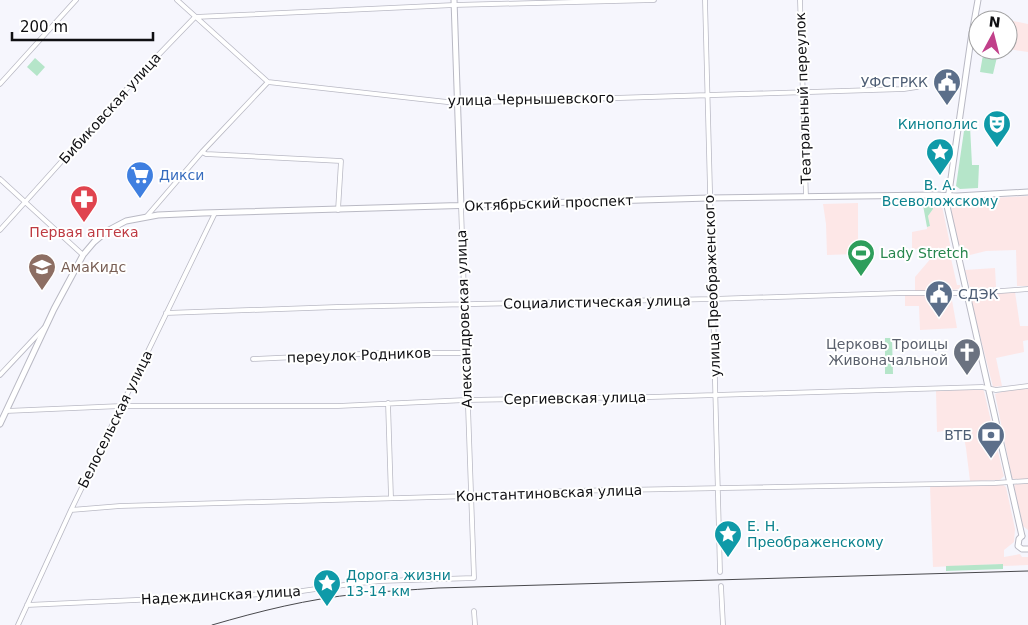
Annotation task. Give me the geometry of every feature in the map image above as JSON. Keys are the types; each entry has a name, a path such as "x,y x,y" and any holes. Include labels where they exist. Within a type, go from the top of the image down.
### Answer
{"street":[{"path":"0,84 76,0"},
{"path":"147,217 202,152 268,82 177,0"},
{"path":"195,17 454,2 654,0"},
{"name":"улица Преображенского","path":"704,0 720,572"},
{"name":"Театральный переулок","path":"800,0 806,197"},
{"path":"978,0 948,195 948,215 1009,482 1025,536 1019,539 1018,546 1022,549 1028,549"},
{"name":"Александровская улица","path":"454,2 466,400 474,578"},
{"name":"Бибиковская улица","path":"0,230 195,17"},
{"name":"улица Чернышевского","path":"268,82 456,103 904,89 916,87"},
{"path":"202,152 206,154 341,161 338,210"},
{"path":"0,179 83,255"},
{"name":"Октябрьский проспект","path":"0,424 83,255 100,236 126,221 147,217 215,213 709,198 1028,192"},
{"name":"Белосельская улица","path":"18,625 71,510 215,213"},
{"name":"Социалистическая улица","path":"166,314 974,293 1028,289"},
{"path":"0,375 47,325"},
{"name":"переулок Родников","path":"253,358 383,353 465,353"},
{"name":"Сергиевская улица","path":"6,411 122,406 338,406 466,400 982,387 996,390 1028,386"},
{"path":"388,404 391,498"},
{"name":"Константиновская улица","path":"71,510 120,506 470,496 567,491 1028,481"},
{"name":"Надеждинская улица","path":"27,605 288,593 371,582 474,578"},
{"path":"721,586 723,625"},
{"path":"474,610 475,625"}],"shaded area":[{"path":"1018,22 1028,24 1028,52 1018,50"},
{"path":"1028,196 1028,286 1017,286 1016,250 986,251 962,257 951,205 955,200"},
{"path":"933,197 939,199 942,206 950,244 950,254 957,285 960,285 960,287 959,289 946,291 915,292 915,277 932,257 930,246 912,250 912,232 927,229 930,226 928,216 933,209"},
{"path":"858,203 858,247 856,254 827,255 823,204"},
{"path":"995,268 996,287 973,290 970,288 965,270"},
{"path":"1015,292 1020,326 1028,326 1028,340 1023,341 1024,352 996,358 1002,386 993,387 971,300 974,295"},
{"path":"905,295 951,295 957,328 920,330 919,306 905,306"},
{"path":"1028,388 1028,479 1016,480 1012,478 995,394 1008,390"},
{"path":"982,389 1004,476 1000,480 970,481 962,428 937,432 936,391"},
{"path":"1028,483 1028,530 1023,526 1014,486 1016,484"},
{"path":"1002,484 1006,487 1015,529 1014,542 1004,550 1004,557 1020,554 1022,557 1028,557 1028,565 1003,566 1003,564 933,567 930,486"}],"green space":[{"path":"35,58 45,67 37,76 27,67"},
{"path":"982,60 996,60 993,74 980,72"},
{"path":"965,124 970,126 972,165 979,165 978,188 960,189 956,186"},
{"path":"922,200 933,200 933,209 928,216 930,226 927,227"},
{"path":"885,338 892,338 893,374 885,374"},
{"path":"1003,564 1003,569 946,571 946,566"}],"railway":[{"path":"212,625 302,602 368,593 438,588 1028,571"}],"place":[{"name":"УФСГРКК","path":"947,106"},
{"name":"Кинополис","path":"997,148"},
{"name":"В. А. Всеволожскому","path":"940,176"},
{"name":"Дикси","path":"140,199"},
{"name":"Первая аптека","path":"84,223"},
{"name":"Lady Stretch","path":"861,277"},
{"name":"АмаКидс","path":"42,291"},
{"name":"СДЭК","path":"939,318"},
{"name":"Церковь Троицы Живоначальной","path":"967,376"},
{"name":"ВТБ","path":"991,459"},
{"name":"Е. Н. Преображенскому","path":"728,558"},
{"name":"Дорога жизни 13-14 км","path":"327,607"}]}
